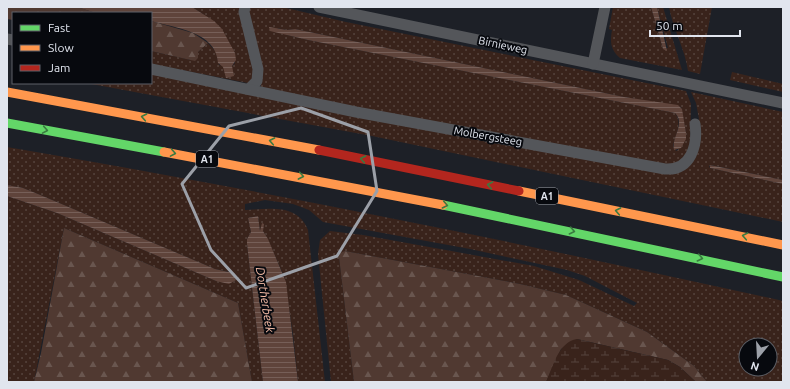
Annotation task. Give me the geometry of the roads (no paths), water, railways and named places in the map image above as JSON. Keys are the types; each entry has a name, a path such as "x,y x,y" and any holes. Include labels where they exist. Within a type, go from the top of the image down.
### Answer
{"highway":[{"name":"A1","path":"7,92 310,148 783,245"},
{"name":"A1","path":"7,123 407,197 783,277"}],"street":[{"path":"245,7 244,12 258,70 258,81 249,89"},
{"name":"Birnieweg","path":"319,7 783,103"},
{"path":"593,64 605,7"},
{"name":"Molbergsteeg","path":"152,69 356,112 674,170 679,168 690,158 694,150 695,124"}],"water":[{"path":"77,7 192,7 214,21 222,29 235,53 236,60 232,66 234,76 226,78 223,67 218,63 216,52 202,37 182,29 152,21 152,12 93,12"},
{"path":"651,7 657,7 667,51 663,49"},
{"path":"269,27 287,30 295,29 624,97 678,105 682,109 686,139 681,148 674,150 674,140 679,126 678,117 675,113 308,40 270,31"},
{"path":"710,165 783,180 783,184 710,168"},
{"path":"7,185 23,188 215,269 233,273 236,280 229,284 216,281 57,213 7,196"},
{"name":"Dortherbeek","path":"258,216 260,231 262,223 264,224 263,231 268,239 286,282 298,382 263,382 247,244 247,239 251,232 248,218"}]}
